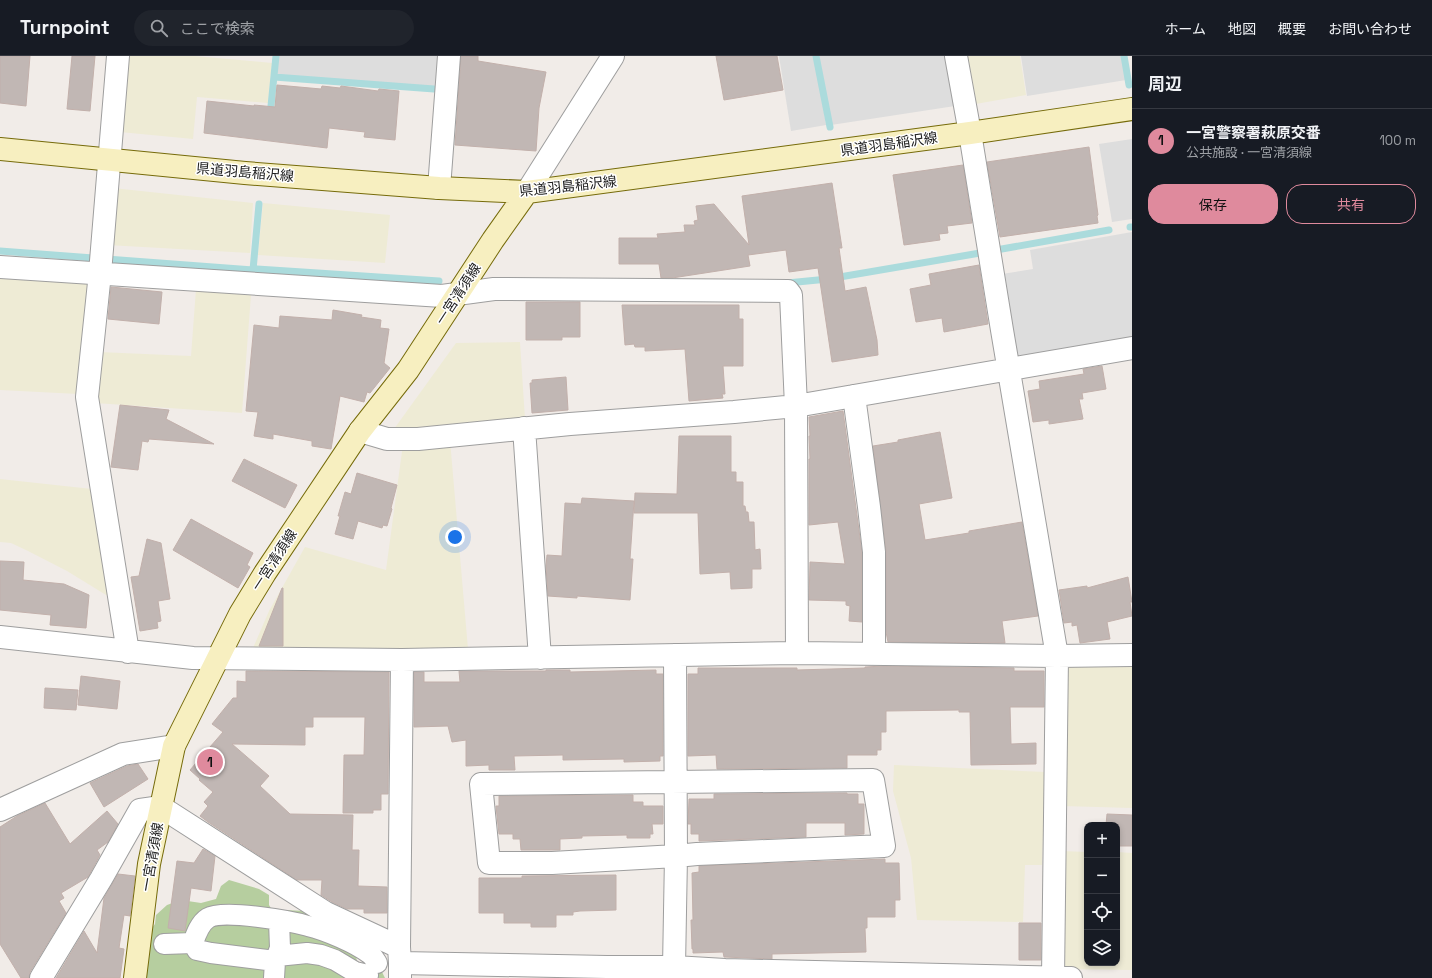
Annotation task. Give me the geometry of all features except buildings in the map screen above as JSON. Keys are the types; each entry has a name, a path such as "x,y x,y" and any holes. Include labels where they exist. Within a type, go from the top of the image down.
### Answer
{"main road":[{"name":"県道羽島稲沢線","path":"0,149 245,173 439,188 527,192 970,133 1132,109"},
{"name":"一宮清須線","path":"135,978 149,864 174,746 240,614 265,573 360,431 408,370 527,192"}],"street":[{"path":"118,56 101,262 87,397 128,652"},
{"path":"439,188 449,56"},
{"path":"527,192 613,56"},
{"path":"956,56 1057,656 1053,978"},
{"path":"0,267 101,262 442,296 494,289 788,291 791,295 796,406 797,653"},
{"path":"360,431 387,439 418,439 524,428 796,406 1132,348"},
{"path":"854,396 874,552 874,654"},
{"path":"524,428 540,658"},
{"path":"0,637 193,658 402,660 797,653 1057,656 1132,655"},
{"path":"674,967 676,856 675,655"},
{"path":"385,967 402,660"},
{"path":"0,810 124,754 174,746"},
{"path":"873,780 884,846 704,853 676,856 552,863 489,863 481,784 873,780"},
{"path":"41,978 101,879 140,810 161,807 326,914 385,967"},
{"path":"193,943 203,922 209,917 220,914 235,915 309,926 351,943 371,954 385,967"},
{"path":"275,965 280,948 279,921"},
{"path":"193,943 197,950 275,965 308,953 321,955 335,960 355,972 385,967 606,973 674,967 724,974 1071,978"},
{"path":"164,944 193,943"}],"shaded area":[{"path":"128,56 195,56 272,63 268,103 197,97 193,139 120,132"},
{"path":"278,56 444,56 441,88 276,75"},
{"path":"779,56 815,56 826,125 791,131"},
{"path":"818,56 946,56 955,106 831,125"},
{"path":"962,56 1020,56 1026,95 970,105"},
{"path":"1021,56 1122,56 1126,80 1027,96"},
{"path":"1132,139 1132,219 1112,222 1099,144"},
{"path":"113,188 253,203 250,253 107,245"},
{"path":"263,203 390,215 385,263 258,255"},
{"path":"1132,232 1132,337 1017,356 1002,274 1033,269 1030,250"},
{"path":"0,273 88,278 93,287 78,394 0,390"},
{"path":"196,289 251,295 242,413 95,403 99,352 191,356"},
{"path":"520,342 525,419 394,429 456,343"},
{"path":"450,440 468,649 253,648 269,611 305,547 386,570 403,444"},
{"path":"0,479 92,489 111,598 67,571 28,551 11,543 0,542"},
{"path":"1132,662 1132,808 1062,806 1064,663"},
{"path":"894,765 1045,772 1042,865 1025,865 1023,922 917,920 911,858 893,791"},
{"path":"1061,851 1084,852 1084,966 1120,966 1120,852 1132,853 1132,970 1057,969"}],"green space":[{"path":"229,880 259,889 269,895 269,905 274,913 285,910 305,911 325,924 356,956 358,966 381,970 385,978 145,978 146,936 155,924 156,915 167,905 181,900 201,903 216,899 221,886"}],"waterway":[{"path":"270,116 276,56"},
{"path":"816,56 830,127"},
{"path":"1124,56 1129,85"},
{"path":"274,77 434,89"},
{"path":"253,270 259,204"},
{"path":"996,250 1109,230"},
{"path":"0,251 253,270 257,269 439,281"},
{"path":"787,283 828,279 980,253"}],"place":[{"name":"一宮警察署萩原交番","path":"210,762"}]}
